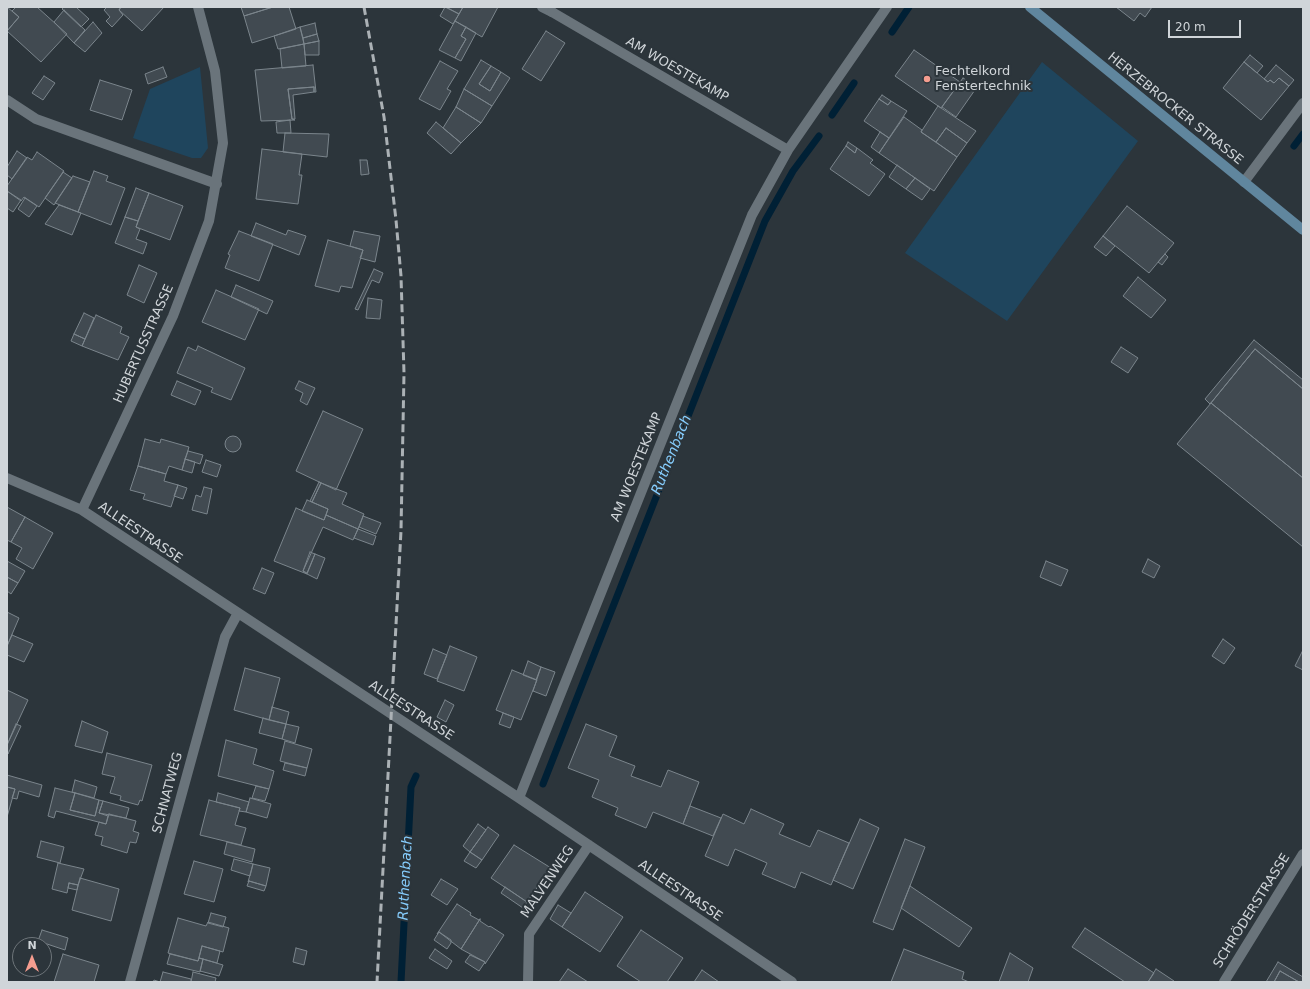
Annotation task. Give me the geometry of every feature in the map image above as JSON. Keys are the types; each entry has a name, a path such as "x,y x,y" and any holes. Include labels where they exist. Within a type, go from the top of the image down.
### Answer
{"main road":[{"name":"HERZEBROCKER STRASSE","path":"1030,7 1303,230"}],"street":[{"name":"HUBERTUSSTRASSE","path":"82,510 172,316 209,221 217,184 223,143 215,71 198,7"},
{"name":"AM WOESTEKAMP","path":"542,7 788,150"},
{"name":"AM WOESTEKAMP","path":"519,798 752,215 788,150 887,7"},
{"path":"7,100 36,119 217,184"},
{"path":"1244,182 1303,103"},
{"name":"ALLEESTRASSE","path":"7,478 82,510 519,798 792,982"},
{"name":"SCHNATWEG","path":"130,982 225,637 238,613"},
{"name":"MALVENWEG","path":"528,982 529,934 589,846"},
{"name":"SCHRÖDERSTRASSE","path":"1224,982 1303,854"}],"shaded area":[{"path":"1042,62 1138,141 1007,321 905,253"},
{"path":"200,67 208,148 201,158 192,158 133,138 150,89"}],"building":[{"path":"7,7 19,17 7,31"},
{"path":"16,7 37,7 67,34 41,62 7,31 19,17 12,11"},
{"path":"64,7 76,7 89,19 81,27 62,9"},
{"path":"107,7 121,7 119,10 123,15 112,27 106,21 110,17 104,10"},
{"path":"121,7 164,7 142,31 119,10"},
{"path":"241,7 273,7 244,16"},
{"path":"273,7 289,7 296,29 252,43 244,16"},
{"path":"445,7 459,14 453,24 440,16"},
{"path":"446,7 463,7 459,14"},
{"path":"463,7 498,7 482,37 455,21"},
{"path":"1116,7 1152,7 1145,17 1140,13 1134,21"},
{"path":"64,10 85,30 74,43 54,22"},
{"path":"455,21 466,27 461,36 466,39 455,58 439,50"},
{"path":"93,22 102,33 85,52 74,43"},
{"path":"315,23 317,34 303,38 300,27"},
{"path":"300,27 304,44 278,49 274,36"},
{"path":"466,27 476,33 461,61 455,58 466,39 461,36"},
{"path":"546,31 565,43 541,81 522,69"},
{"path":"317,34 319,41 304,44 303,38"},
{"path":"319,41 319,55 305,55 304,44"},
{"path":"304,44 306,66 282,68 280,49"},
{"name":"Fechtelkord Fenstertechnik","path":"914,50 960,82 941,108 895,76"},
{"path":"1250,55 1263,66 1257,73 1244,62"},
{"path":"481,60 491,66 479,84 490,91 501,72 510,78 492,106 464,89"},
{"path":"440,61 458,71 447,89 451,91 440,110 419,99"},
{"path":"1244,62 1268,82 1270,80 1274,83 1279,78 1289,86 1261,120 1223,88"},
{"path":"313,65 316,92 314,92 314,87 288,89 292,119 295,120 261,121 255,70"},
{"path":"1276,65 1294,80 1289,86 1279,78 1274,83 1270,80 1268,82 1264,79"},
{"path":"491,66 501,72 490,91 479,84"},
{"path":"163,67 167,77 148,84 145,74"},
{"path":"44,76 55,83 43,100 32,93"},
{"path":"963,78 977,87 956,117 942,107"},
{"path":"100,80 132,90 122,120 90,110"},
{"path":"314,87 314,92 293,95 295,119 292,119 288,89"},
{"path":"464,89 492,106 481,123 456,107"},
{"path":"882,95 891,101 888,105 879,99"},
{"path":"879,99 888,105 891,101 907,111 889,138 864,121"},
{"path":"938,106 976,131 967,143 946,128 936,142 921,132"},
{"path":"456,107 481,123 461,143 443,128"},
{"path":"904,117 922,130 921,132 957,157 934,191 879,153"},
{"path":"290,120 291,133 277,133 276,122"},
{"path":"436,122 461,143 451,154 427,133"},
{"path":"946,128 967,143 957,157 936,142"},
{"path":"880,132 889,138 879,153 871,147"},
{"path":"285,133 329,134 327,157 283,152"},
{"path":"848,142 857,148 855,153 846,146"},
{"path":"846,146 855,153 857,148 873,160 870,163 885,174 869,196 830,169"},
{"path":"262,149 302,154 299,175 302,175 298,204 256,199"},
{"path":"17,151 27,158 12,179 7,175 7,167"},
{"path":"37,152 64,171 39,207 24,197 21,201 7,191 7,186 27,157 32,160"},
{"path":"360,160 367,160 369,174 361,175"},
{"path":"897,165 915,178 906,189 889,177"},
{"path":"94,171 108,176 106,181 125,188 111,225 78,212"},
{"path":"63,172 72,178 54,205 45,198"},
{"path":"73,176 90,182 78,212 55,203"},
{"path":"915,178 930,189 922,200 906,189"},
{"path":"136,188 149,193 138,221 125,217"},
{"path":"7,191 21,200 13,212 7,208"},
{"path":"149,193 183,206 170,240 136,227"},
{"path":"25,198 37,206 29,217 18,209"},
{"path":"59,205 81,213 72,235 45,224"},
{"path":"1127,206 1174,243 1149,273 1103,236"},
{"path":"125,217 138,221 136,227 140,229 136,239 147,243 143,254 115,243"},
{"path":"256,223 286,235 288,230 306,236 299,255 251,236"},
{"path":"239,231 273,244 259,281 225,268 230,255 228,254"},
{"path":"354,231 380,236 375,262 360,258 363,250 350,246"},
{"path":"1103,236 1115,246 1106,256 1094,247"},
{"path":"328,240 363,250 352,288 341,286 339,292 315,286"},
{"path":"1165,254 1168,257 1162,265 1158,262"},
{"path":"139,265 157,273 144,303 127,295"},
{"path":"374,269 383,273 379,283 372,280 358,310 355,309"},
{"path":"1138,277 1166,300 1151,318 1123,296"},
{"path":"236,285 273,301 267,314 231,297"},
{"path":"216,290 259,309 245,340 202,322"},
{"path":"368,298 382,300 380,319 366,318"},
{"path":"84,313 94,318 85,339 74,334"},
{"path":"96,315 122,327 120,333 129,337 118,360 82,346"},
{"path":"74,334 85,339 82,346 71,341"},
{"path":"1254,340 1303,380 1303,389 1255,349 1210,404 1205,399"},
{"path":"198,346 245,368 231,400 211,392 213,388 177,373 188,347 196,351"},
{"path":"1121,347 1138,358 1128,373 1111,362"},
{"path":"1255,349 1303,389 1303,478 1211,403"},
{"path":"177,381 201,391 195,405 171,395"},
{"path":"299,381 315,388 307,405 300,401 303,393 295,389"},
{"path":"1211,403 1303,478 1303,547 1177,444"},
{"path":"323,411 363,429 336,490 296,471"},
{"path":"230,436 236,436 241,441 239,450 236,452 230,452 225,447 225,441"},
{"path":"145,439 160,443 161,439 189,447 182,470 169,466 166,474 138,466"},
{"path":"188,451 203,455 200,464 185,459"},
{"path":"185,459 195,462 192,473 182,470"},
{"path":"206,460 221,465 217,477 202,472"},
{"path":"138,466 166,474 164,481 178,485 171,507 143,499 145,494 130,490"},
{"path":"319,482 321,483 312,502 310,501"},
{"path":"321,483 347,493 342,504 364,514 358,529 326,515 328,509 312,502"},
{"path":"178,485 187,488 183,499 174,496"},
{"path":"204,487 212,489 207,514 192,510 196,495 201,497"},
{"path":"307,500 328,509 324,520 302,511"},
{"path":"7,507 25,517 11,542 7,540"},
{"path":"296,508 324,520 326,515 358,529 353,540 323,527 303,571 307,574 274,561"},
{"path":"363,516 381,523 376,534 359,527"},
{"path":"25,517 53,533 33,569 16,559 22,548 11,542"},
{"path":"358,529 376,536 373,545 354,538"},
{"path":"310,552 315,554 307,573 303,571"},
{"path":"315,554 325,558 317,579 307,574"},
{"path":"1148,559 1160,566 1154,578 1142,572"},
{"path":"7,561 25,571 18,583 7,577"},
{"path":"1046,561 1068,570 1061,586 1040,577"},
{"path":"262,568 274,573 265,594 253,589"},
{"path":"7,577 18,583 11,594 7,591"},
{"path":"7,612 19,618 7,646"},
{"path":"12,635 33,644 24,662 7,655 7,646"},
{"path":"1223,639 1235,648 1224,664 1212,656"},
{"path":"450,646 477,657 464,691 437,681"},
{"path":"433,649 447,655 437,679 424,674"},
{"path":"1303,650 1303,670 1295,666"},
{"path":"528,661 541,667 536,680 523,675"},
{"path":"541,667 555,672 546,696 533,691"},
{"path":"245,668 280,678 269,720 234,710"},
{"path":"512,670 537,680 521,720 496,710"},
{"path":"7,690 28,700 7,745"},
{"path":"445,700 454,705 446,722 437,717"},
{"path":"272,707 289,712 286,724 269,720"},
{"path":"503,713 514,717 510,728 499,724"},
{"path":"263,718 286,724 282,739 259,733"},
{"path":"82,721 108,732 102,753 75,746"},
{"path":"16,724 21,726 8,754 7,745"},
{"path":"286,724 299,727 295,743 282,739"},
{"path":"586,724 617,736 609,756 635,766 631,776 661,787 668,770 699,782 683,824 653,812 646,828 615,815 618,808 592,797 599,780 568,768"},
{"path":"226,740 257,749 253,764 274,771 269,789 218,776"},
{"path":"285,741 312,749 307,768 280,761"},
{"path":"107,753 152,765 142,801 140,800 138,805 120,800 121,796 110,793 115,777 102,774"},
{"path":"285,763 307,768 305,776 283,770"},
{"path":"7,775 42,785 39,797 19,791 17,799 12,798 15,789 7,787"},
{"path":"75,780 97,787 94,798 72,792"},
{"path":"256,786 269,789 265,801 252,798"},
{"path":"7,787 15,789 7,817"},
{"path":"55,788 75,793 70,810 95,816 99,800 103,801 99,813 108,816 106,824 56,811 54,818 48,816"},
{"path":"75,793 99,800 95,816 70,810"},
{"path":"218,793 249,802 246,812 239,811 240,808 216,802"},
{"path":"250,798 271,804 267,818 246,812"},
{"path":"209,800 240,808 235,825 246,828 241,845 200,835"},
{"path":"103,801 129,808 126,818 99,813"},
{"path":"690,806 721,818 713,836 683,824"},
{"path":"751,809 784,824 779,834 810,847 818,830 849,843 831,885 801,872 795,888 762,874 767,863 735,849 728,866 705,856 723,814 744,824"},
{"path":"109,814 136,821 133,831 139,833 136,843 130,842 127,853 101,845 103,837 95,835 99,822 106,824"},
{"path":"860,819 879,828 853,889 833,880"},
{"path":"478,824 486,830 470,852 463,846"},
{"path":"488,827 499,835 482,860 470,852"},
{"path":"905,839 925,847 893,930 873,922"},
{"path":"41,841 64,847 60,863 37,857"},
{"path":"227,842 255,849 252,862 224,854"},
{"path":"514,845 551,868 527,902 491,878"},
{"path":"470,852 482,860 476,868 464,861"},
{"path":"234,859 253,864 250,876 231,870"},
{"path":"194,861 223,869 214,902 184,894"},
{"path":"58,863 84,869 78,885 69,883 67,893 52,889"},
{"path":"253,864 270,868 266,886 248,882"},
{"path":"80,878 119,889 111,921 72,910"},
{"path":"441,879 458,889 447,905 431,895"},
{"path":"249,881 266,886 264,891 247,886"},
{"path":"69,883 78,885 77,890 68,888"},
{"path":"910,886 972,928 959,947 901,908"},
{"path":"505,887 527,902 523,908 501,893"},
{"path":"585,892 623,917 600,952 562,927"},
{"path":"457,904 471,913 470,915 479,920 480,919 461,949 439,932 437,934"},
{"path":"558,905 571,913 562,927 550,919"},
{"path":"211,913 226,917 223,927 208,923"},
{"path":"178,918 206,926 208,922 229,928 223,952 202,946 198,961 168,953"},
{"path":"480,919 480,921 489,927 490,926 504,935 485,964 485,962 461,949"},
{"path":"1085,928 1154,973 1148,982 1125,982 1072,947"},
{"path":"42,930 68,938 65,950 52,946 52,937 39,937"},
{"path":"641,930 683,958 667,982 641,982 617,966"},
{"path":"439,932 451,940 451,943 447,949 434,940"},
{"path":"202,946 220,951 217,963 199,958"},
{"path":"296,948 307,951 304,965 293,962"},
{"path":"435,949 452,961 447,969 429,958"},
{"path":"904,949 964,972 962,979 969,982 891,982"},
{"path":"1010,953 1033,968 1028,982 999,982"},
{"path":"63,954 99,965 94,982 54,982"},
{"path":"170,954 198,961 199,958 203,959 200,972 167,964"},
{"path":"470,955 485,962 479,971 465,962"},
{"path":"203,959 223,965 219,976 200,971"},
{"path":"1278,962 1303,977 1303,982 1299,982 1280,971 1274,982 1266,982"},
{"path":"568,969 588,982 559,982"},
{"path":"1156,969 1174,981 1148,982"},
{"path":"702,970 719,982 694,982"},
{"path":"1280,971 1299,982 1274,982"},
{"path":"163,972 191,979 191,982 160,982"},
{"path":"193,972 216,978 215,982 191,982"}],"waterway":[{"name":"Ruthenbach","path":"892,32 909,7"},
{"name":"Ruthenbach","path":"832,115 854,83"},
{"path":"1294,146 1303,134"},
{"name":"Ruthenbach","path":"543,784 765,221 793,171 819,136"},
{"name":"Ruthenbach","path":"401,982 411,787 416,776"}],"railway":[{"path":"364,7 384,117 396,220 401,276 404,373 401,531 377,982"}],"place":[{"name":"Fechtelkord Fenstertechnik","path":"927,79"}]}
